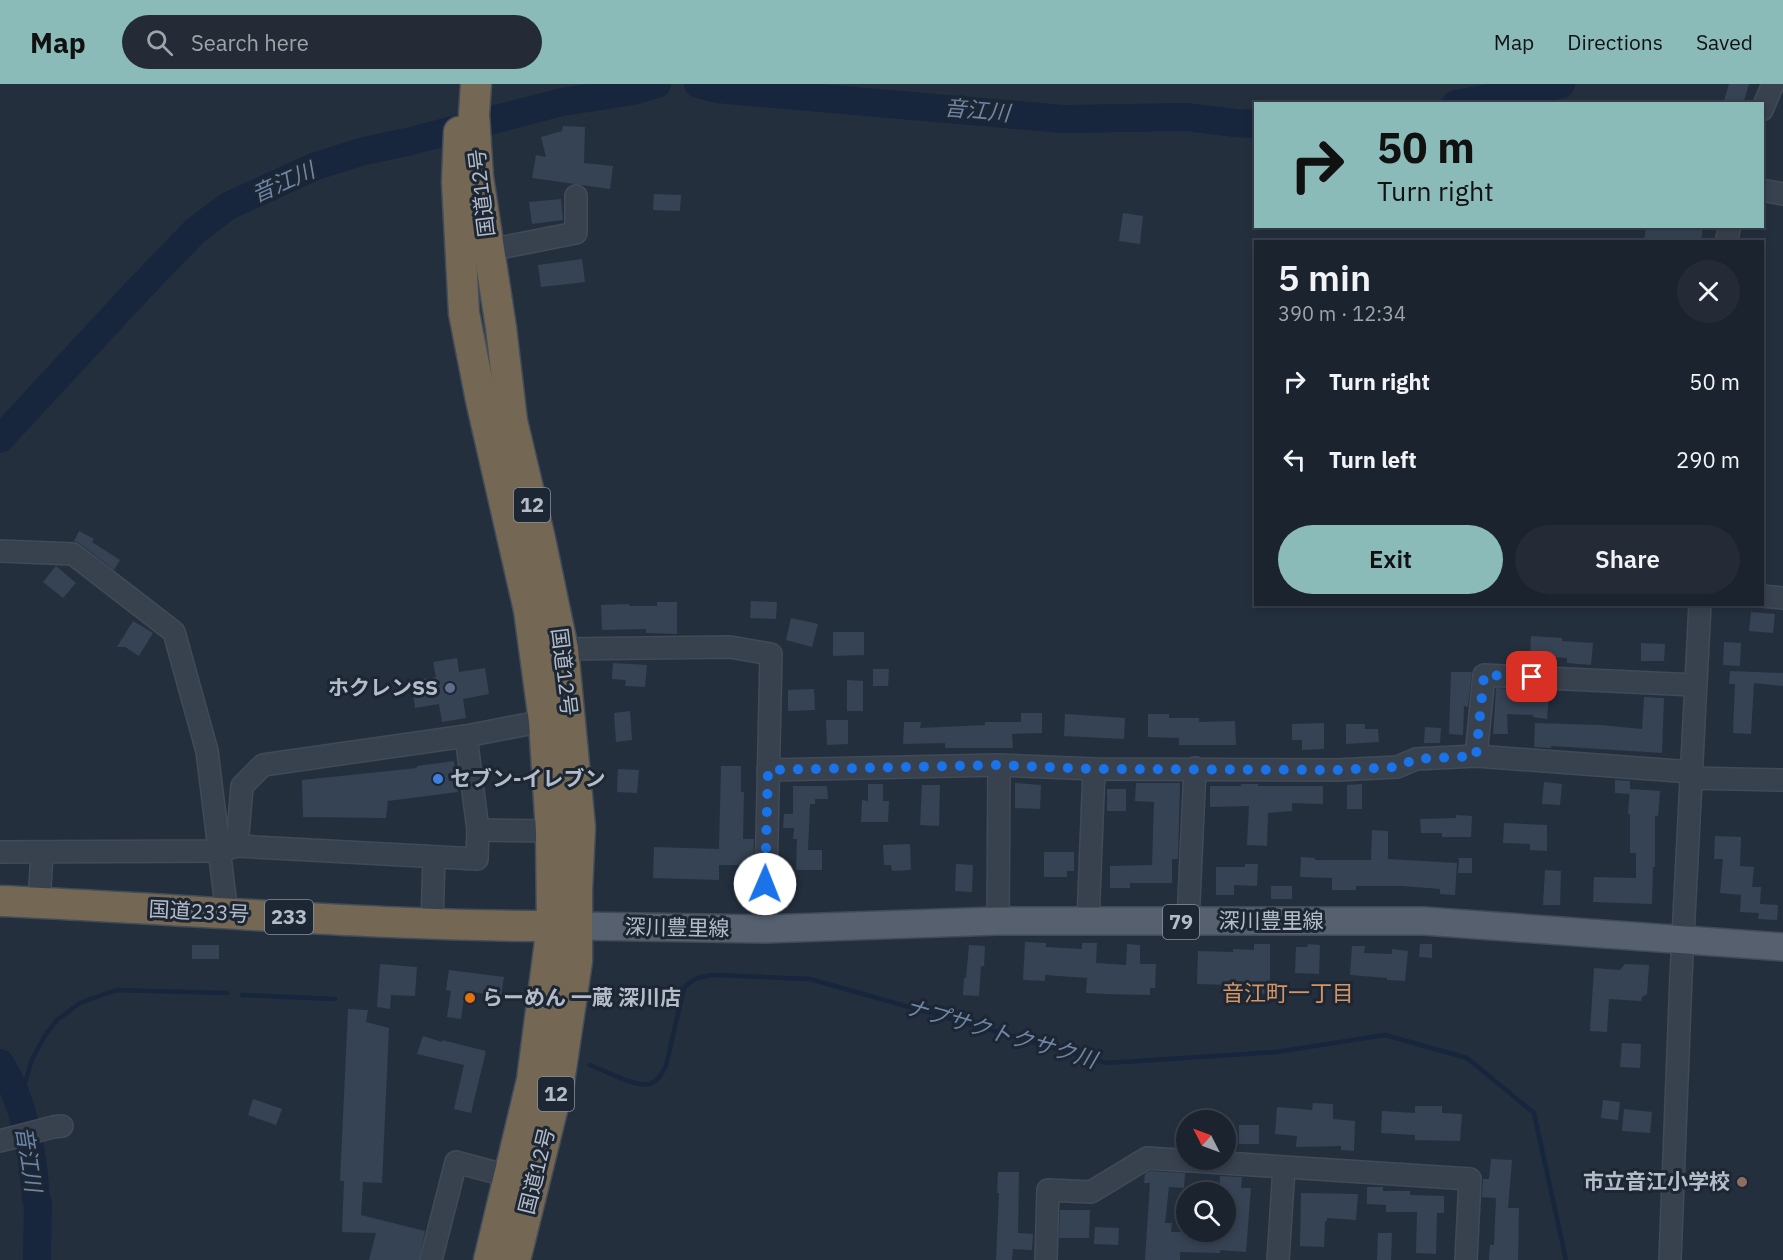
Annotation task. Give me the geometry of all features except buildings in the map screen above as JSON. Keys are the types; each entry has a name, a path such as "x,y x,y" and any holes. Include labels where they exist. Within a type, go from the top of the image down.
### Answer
{"highway":[{"name":"国道12号","path":"461,84 457,182 464,313 481,400 529,610 544,721 551,831 564,926 577,961 559,1082 515,1260"},
{"name":"国道12号","path":"476,84 474,115 478,177 501,328 512,421 563,649 580,827 577,890 564,926 532,1080 489,1260"},
{"name":"国道233号","path":"0,901 227,914 564,926"}],"main road":[{"name":"深川豊里線","path":"564,926 765,929 998,921 1424,921 1783,947"}],"street":[{"path":"1764,105 1773,84"},
{"path":"1764,190 1783,194"},
{"path":"489,250 576,233 576,196"},
{"path":"0,551 73,554 174,632 207,751 229,849"},
{"path":"1764,596 1783,598"},
{"path":"1670,1260 1682,939 1700,606"},
{"path":"563,649 730,647 771,654 765,929"},
{"path":"1476,756 1484,675 1695,685"},
{"path":"227,914 229,849 242,786 263,765 466,736 544,721"},
{"path":"0,852 229,849 477,859 477,830 466,736"},
{"path":"768,770 999,765 1094,769 1337,770 1397,767 1416,759 1476,756 1690,775 1783,780"},
{"path":"998,921 999,765"},
{"path":"1188,922 1195,768"},
{"path":"1088,922 1094,769"},
{"path":"477,830 551,831"},
{"path":"39,903 42,853"},
{"path":"432,923 434,857"},
{"path":"8,1139 57,1127"},
{"path":"1046,1260 1048,1190 1090,1192 1147,1158 1470,1179 1466,1260"},
{"path":"431,1260 456,1162 508,1176"},
{"path":"1278,1260 1284,1168"}],"waterway":[{"name":"音江川","path":"0,439 195,231 228,206 316,166 364,151 562,102 633,91 657,84"},
{"name":"音江川","path":"698,84 717,89 1063,119 1187,117 1254,124"},
{"name":"音江川","path":"1467,102 1561,84"},
{"name":"ナプサクトクサク川","path":"590,1065 644,1085 655,1081 666,1066 684,988 697,978 713,975 810,979 1107,1063 1276,1052 1385,1035 1467,1058 1534,1113 1566,1260"},
{"name":"ナプサクトクサク川","path":"19,1104 32,1059 46,1034 57,1020 80,1003 116,990 227,993"},
{"name":"ナプサクトクサク川","path":"242,995 335,999"},
{"name":"音江川","path":"0,1063 9,1078 22,1111 30,1146 38,1203 37,1260"}],"place":[{"name":"ホクレンSS","path":"450,688"},
{"name":"セブン-イレブン","path":"438,779"},
{"name":"らーめん 一蔵 深川店","path":"470,998"},
{"name":"市立音江小学校","path":"1742,1182"}],"district":[{"name":"音江町一丁目","path":"1288,993"}],"route":[{"path":"765,884 768,770 999,765 1094,769 1337,770 1397,767 1416,759 1476,756 1484,675 1532,677"}]}
